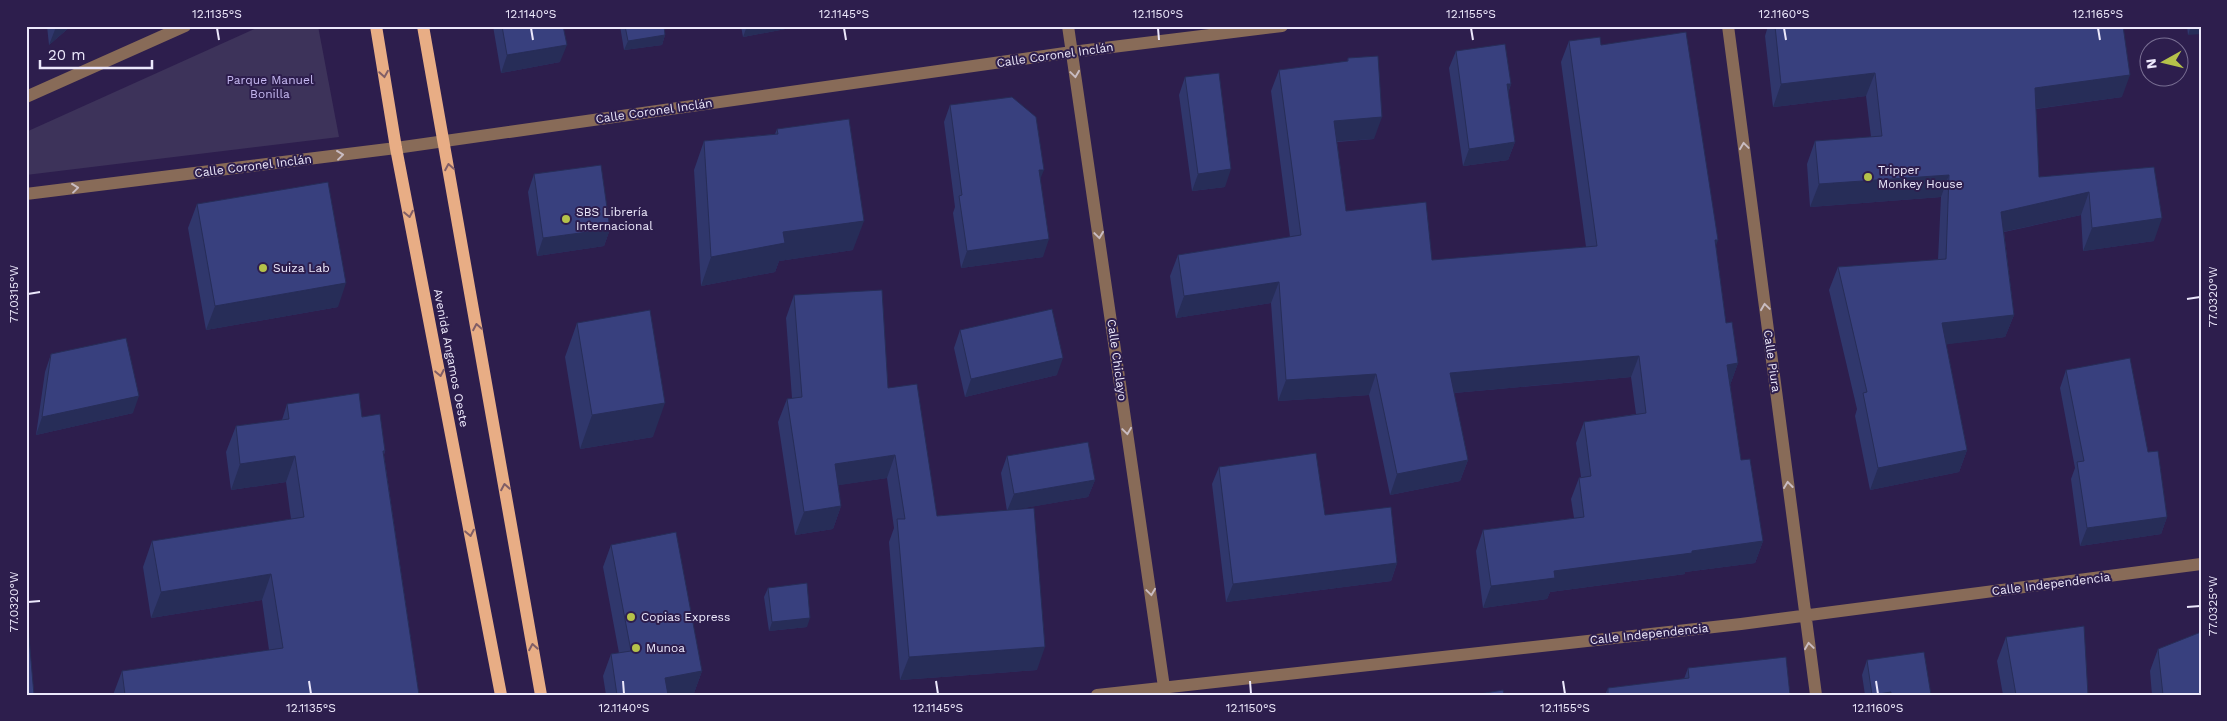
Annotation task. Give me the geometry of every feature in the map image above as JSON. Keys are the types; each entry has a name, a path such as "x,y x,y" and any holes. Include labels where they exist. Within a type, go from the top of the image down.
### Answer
{"main road":[{"name":"Avenida Angamos Oeste","path":"376,26 396,148 501,695"},
{"path":"423,26 541,695"}],"street":[{"path":"26,97 185,26"},
{"name":"Calle Chiclayo","path":"1068,26 1165,690"},
{"name":"Calle Coronel Inclán","path":"26,194 396,148 1072,52 1282,26"},
{"name":"Calle Piura","path":"1728,26 1816,695"},
{"name":"Calle Independencia","path":"1097,695 1165,690 1805,616 2201,564"}],"green space":[{"name":"Parque Manuel Bonilla","path":"261,26 318,26 339,137 26,175 26,132"}],"building":[{"path":"502,26 563,26 567,45 507,55"},
{"path":"625,26 664,26 665,35 628,41"},
{"path":"1775,26 2123,26 2130,75 2035,88 2039,177 2154,167 2162,218 2092,228 2089,192 2001,212 2014,315 1942,323 1967,450 1878,468 1863,393 1867,392 1838,267 1946,259 1949,175 1819,184 1815,141 1882,136 1875,73 1781,84"},
{"path":"1686,32 1718,240 1715,240 1726,323 1732,322 1738,363 1727,365 1741,460 1750,459 1763,541 1692,551 1692,553 1554,571 1555,578 1491,586 1483,530 1584,517 1579,478 1591,476 1584,422 1646,413 1639,356 1450,373 1468,460 1397,474 1376,374 1286,380 1279,282 1184,296 1178,255 1301,235 1279,70 1348,61 1348,58 1378,56 1382,117 1334,121 1346,211 1426,202 1432,260 1597,246 1569,41 1600,37 1601,45"},
{"path":"1505,44 1511,84 1507,84 1515,142 1469,149 1456,51"},
{"path":"1219,73 1231,169 1198,174 1185,77"},
{"path":"1012,97 1036,117 1044,170 1039,170 1049,239 967,251 959,196 962,195 950,105"},
{"path":"849,119 864,221 783,232 785,243 711,257 704,141 778,134 777,129"},
{"name":"SBS Librería Internacional","path":"601,165 610,229 543,238 534,174"},
{"name":"Suiza Lab","path":"328,182 346,283 215,306 197,204"},
{"path":"882,290 888,388 917,384 937,516 1034,508 1045,647 909,657 897,519 905,519 895,455 835,464 841,506 804,512 787,399 802,397 794,295"},
{"path":"1052,309 1063,358 971,379 960,330"},
{"path":"650,310 665,403 592,415 577,323"},
{"path":"126,338 139,396 42,417 51,354"},
{"path":"2130,358 2148,452 2158,451 2167,517 2087,528 2077,462 2084,461 2066,370"},
{"path":"359,393 362,417 380,414 385,451 383,451 419,695 125,695 122,671 283,648 271,574 161,592 152,541 304,517 295,456 240,464 236,426 289,419 287,404"},
{"path":"1088,442 1095,480 1014,494 1007,456"},
{"path":"1316,453 1325,515 1391,507 1397,563 1233,584 1219,467"},
{"path":"676,532 702,671 665,678 668,695 617,695 611,654 631,651 611,545"},
{"path":"807,583 810,618 772,622 768,588"},
{"path":"26,626 28,626 34,695 26,695"},
{"path":"2084,626 2088,695 2016,695 2006,637"},
{"path":"2201,632 2201,695 2163,695 2158,649"},
{"path":"1924,652 1931,695 1891,695 1891,692 1872,695 1867,660"},
{"path":"1786,657 1790,695 1608,695 1608,688 1689,678 1688,668"},
{"path":"1503,690 1504,695 1474,695"}],"place":[{"name":"Tripper Monkey House","path":"1868,177"},
{"name":"SBS Librería Internacional","path":"566,219"},
{"name":"Suiza Lab","path":"263,268"},
{"name":"Copias Express","path":"631,617"},
{"name":"Munoa","path":"636,648"}]}
